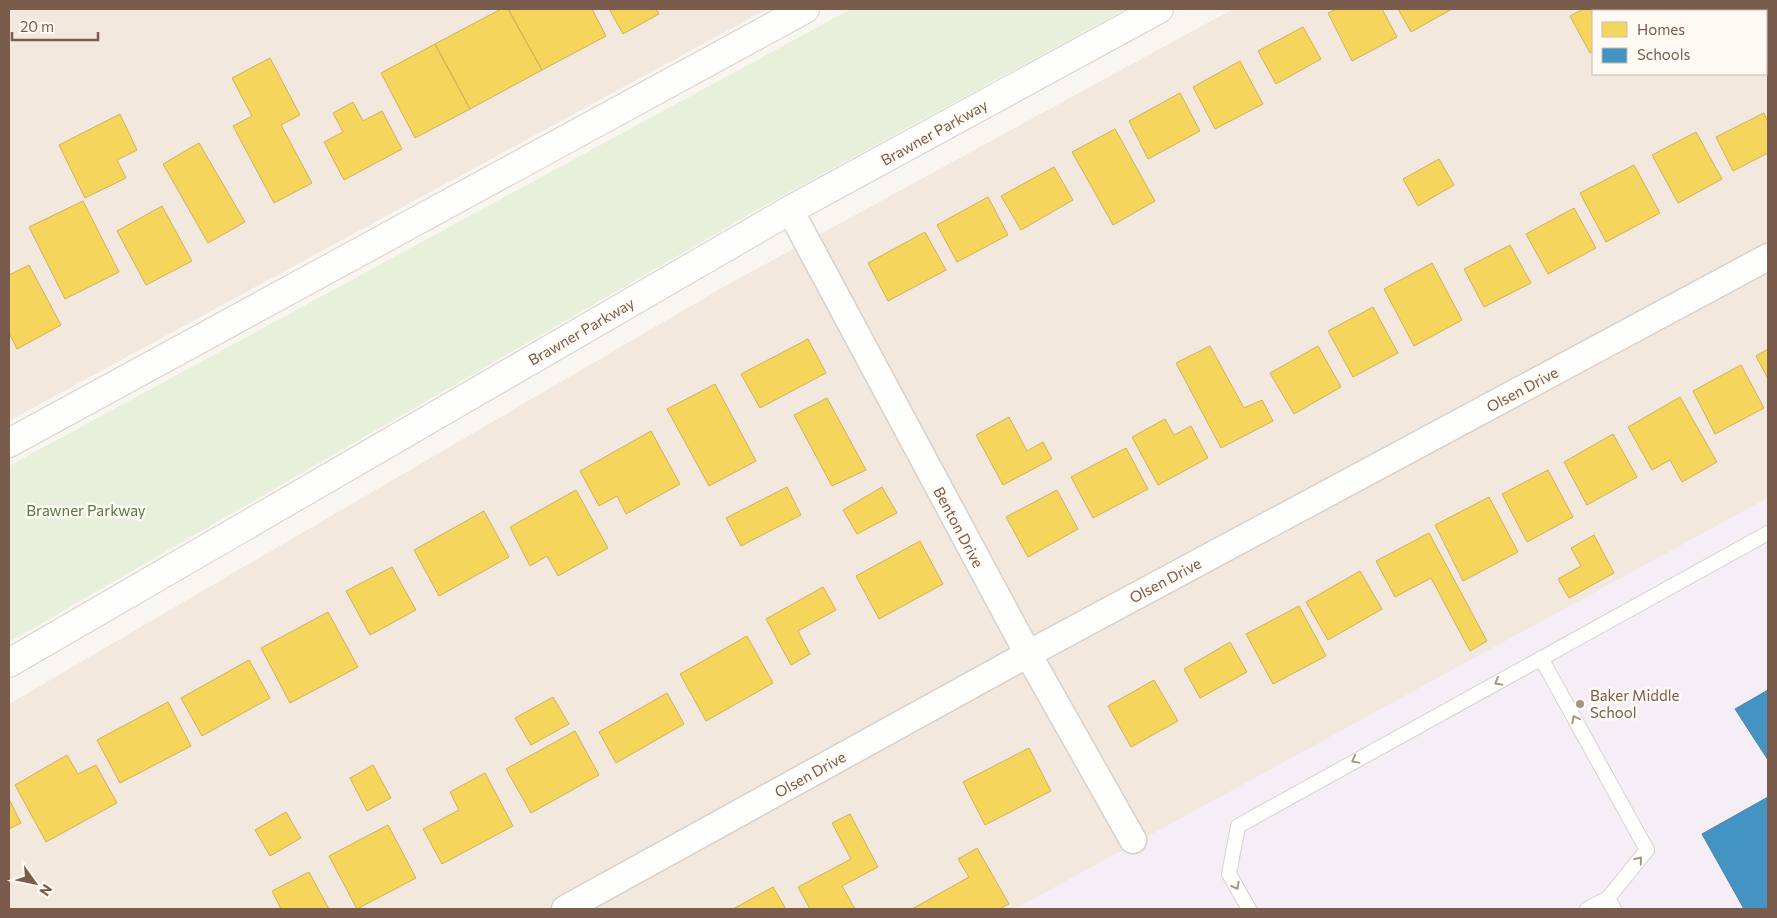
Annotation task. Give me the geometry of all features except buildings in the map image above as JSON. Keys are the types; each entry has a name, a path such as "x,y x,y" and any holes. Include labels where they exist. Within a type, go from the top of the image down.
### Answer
{"street":[{"path":"9,443 806,9"},
{"name":"Brawner Parkway","path":"9,663 790,210 1159,9"},
{"name":"Benton Drive","path":"790,210 1028,654 1133,840"},
{"name":"Olsen Drive","path":"565,909 1028,654 1768,257"}],"lane":[{"path":"1249,909 1229,874 1238,826 1768,533"},
{"path":"1540,658 1647,850 1611,904 1587,909"}],"shaded area":[{"path":"9,9 767,9 9,421"},
{"path":"1233,9 1768,9 1768,498 1015,909 9,909 9,704 727,285"},
{"name":"Baker Middle School","path":"1768,498 1768,909 1015,909"}],"green space":[{"name":"Brawner Parkway","path":"851,9 1126,9 778,198 9,642 9,466"}],"place":[{"name":"Baker Middle School","path":"1580,704"}]}
